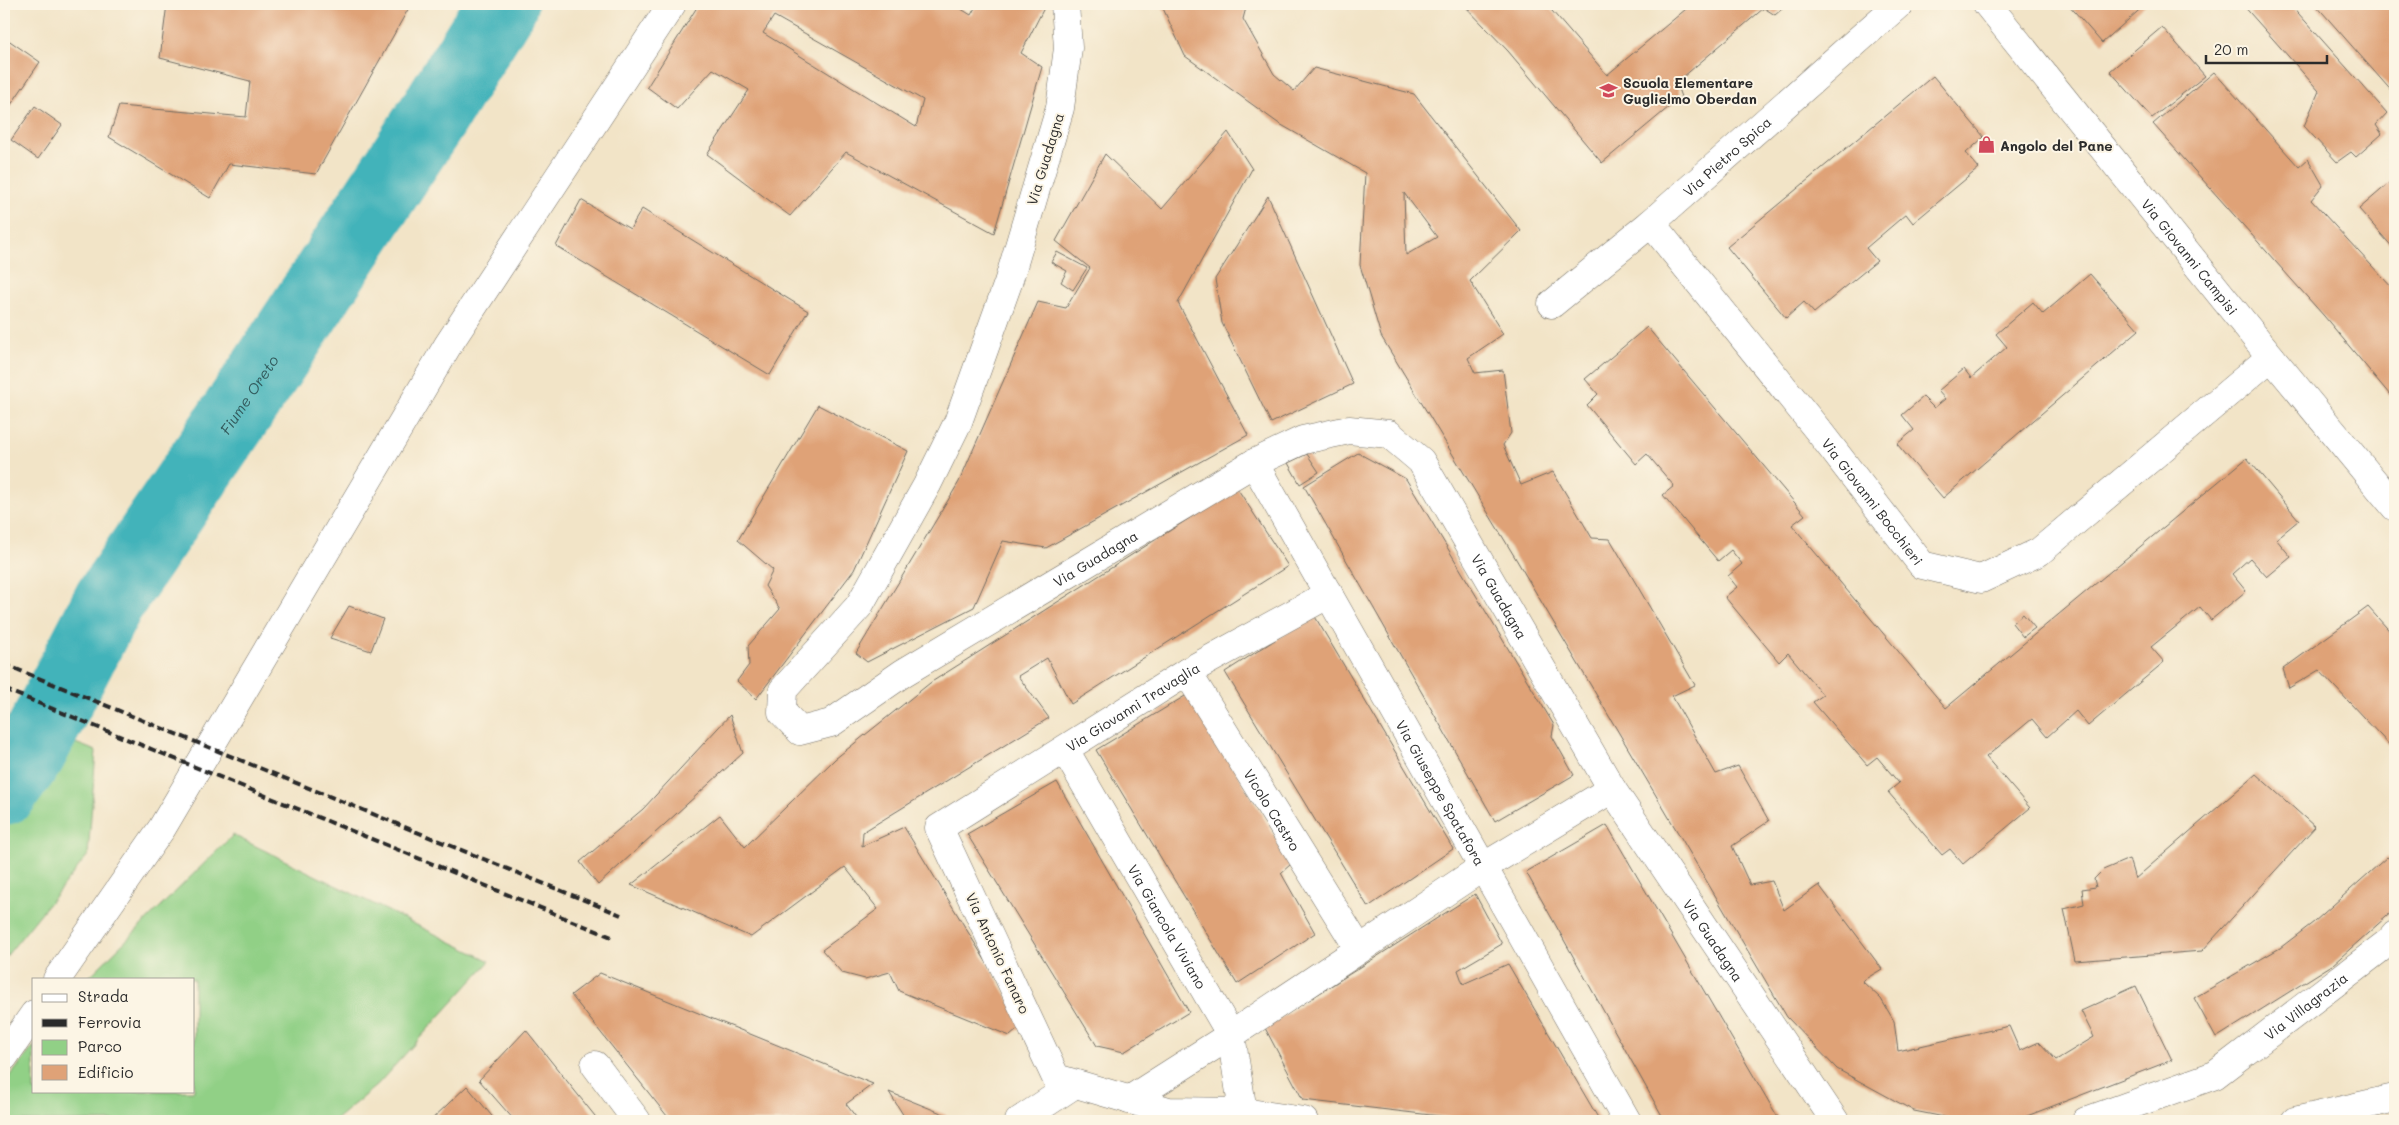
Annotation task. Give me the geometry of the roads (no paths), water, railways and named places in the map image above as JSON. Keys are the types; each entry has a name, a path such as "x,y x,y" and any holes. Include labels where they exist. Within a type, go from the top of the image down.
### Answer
{"street":[{"path":"58,978 162,828 448,345 672,4"},
{"name":"Via Guadagna","path":"1065,4 1068,48 1060,108 1008,283 958,422 927,485 859,606 783,690 782,712 800,731 831,723 903,672 1254,463 1303,440 1349,430 1389,434 1421,461 1612,789 1835,1121"},
{"name":"Via Pietro Spica","path":"1552,304 1650,222 1899,4"},
{"name":"Via Giovanni Campisi","path":"1987,4 2271,357 2395,507"},
{"name":"Via Giovanni Bocchieri","path":"1650,222 1822,434 1922,565 1981,579 2039,552 2271,357"},
{"name":"Via Giuseppe Spatafora","path":"1254,463 1627,1121"},
{"name":"Via Giovanni Travaglia","path":"939,828 1187,672 1328,594"},
{"name":"Vicolo Castro","path":"1187,672 1359,948"},
{"name":"Via Giancola Viviano","path":"1064,750 1231,1035 1243,1112"},
{"path":"1129,1100 1231,1035 1483,867 1612,789"},
{"name":"Via Antonio Fanaro","path":"939,828 1066,1081"},
{"name":"Via Villagrazia","path":"2086,1121 2215,1075 2390,941 2395,935"},
{"path":"4,1057 32,1017"},
{"path":"595,1064 637,1121"},
{"path":"1019,1121 1066,1081 1129,1100 1169,1116 1243,1112 1304,1121"},
{"path":"2295,1121 2395,1098"}],"waterway":[{"name":"Fiume Oreto","path":"4,789 31,752 109,601 263,374 432,117 502,4"}],"railway":[{"path":"4,664 621,915"},
{"path":"4,689 614,938"}],"place":[{"name":"Scuola Elementare Guglielmo Oberdan","path":"1609,90"},
{"name":"Angolo del Pane","path":"1986,145"}]}
